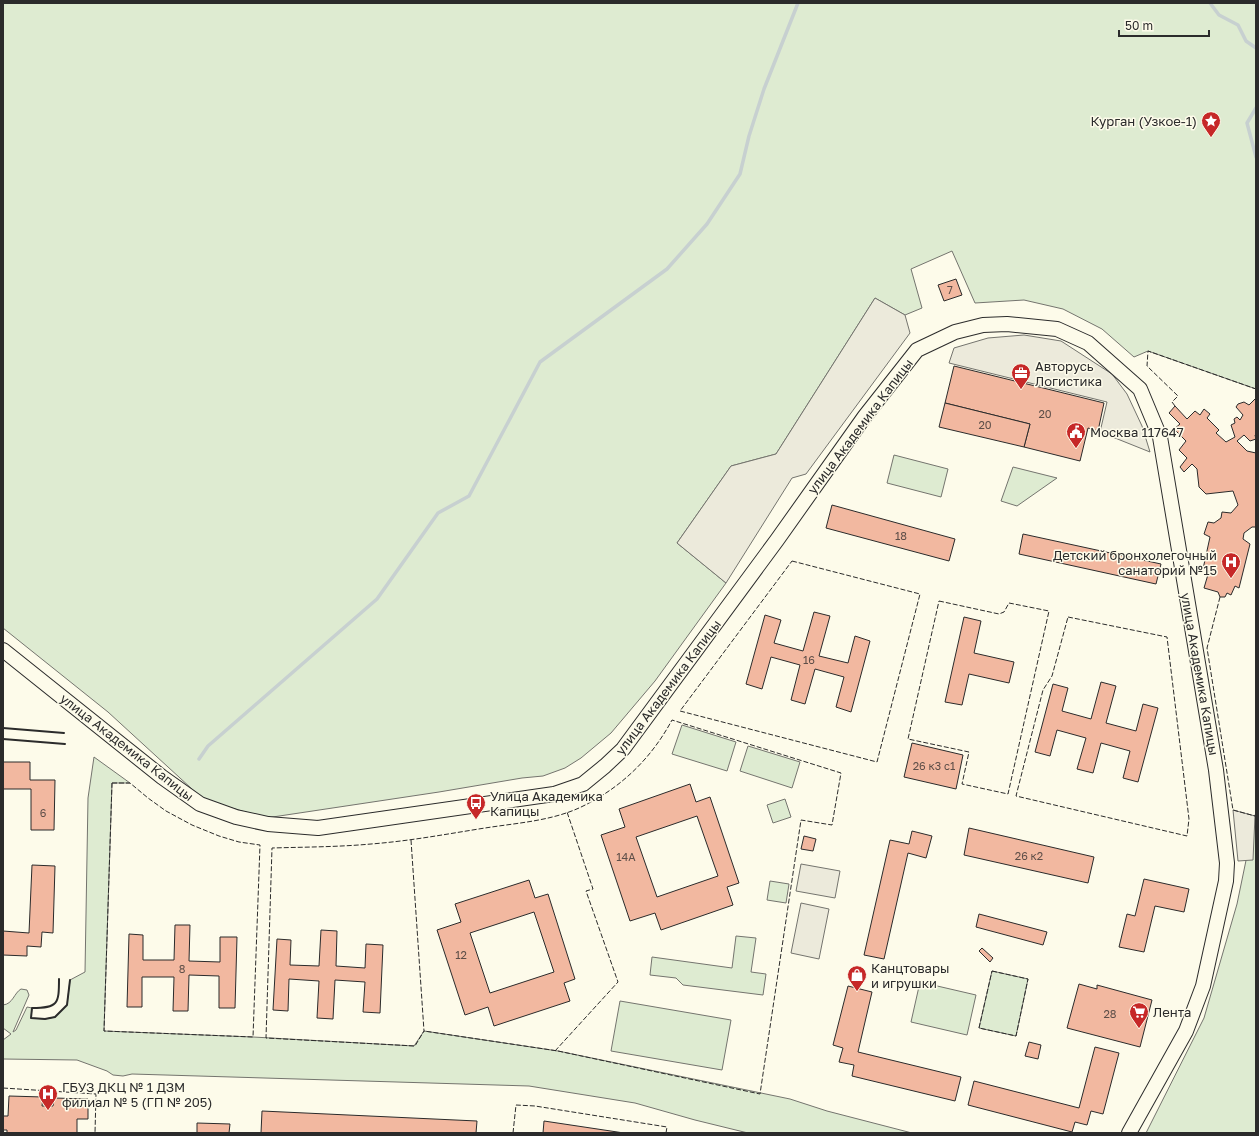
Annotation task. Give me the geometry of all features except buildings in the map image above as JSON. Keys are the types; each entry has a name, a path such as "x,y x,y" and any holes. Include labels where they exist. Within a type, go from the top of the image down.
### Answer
{"street":[{"name":"улица Академика Капицы","path":"3,650 162,777 200,804 236,816 268,824 318,828 554,794 583,784 623,749 773,546 857,426 917,350 955,332 983,325 1007,324 1057,329 1088,343 1140,389 1160,437 1216,770 1227,863 1226,882 1203,986 1186,1031 1129,1133"}],"green space":[{"path":"3,3 1256,3 1256,389 1148,351 1134,357 1102,329 1063,309 1024,300 975,303 952,251 911,269 922,308 905,315 875,298 776,454 731,466 677,543 726,583 655,681 611,733 581,758 565,768 543,776 266,818 204,800 108,712 3,628"},
{"path":"894,455 948,469 941,497 887,483"},
{"path":"1013,467 1057,478 1017,506 1001,501"},
{"path":"682,725 736,742 727,771 672,754"},
{"path":"748,746 800,762 792,788 740,771"},
{"path":"94,757 130,783 112,783 104,1031 253,1037 414,1046 424,1031 558,1051 790,1099 827,1111 912,1133 748,1133 635,1103 529,1086 132,1074 123,1076 113,1075 107,1071 77,1060 3,1059 3,1040 11,1034 3,1028 3,1005 9,1003 21,989 27,990 29,995 13,1032 16,1030 27,1007 32,1008 31,1018 45,1019 55,1017 67,1005 70,980 85,972 88,798"},
{"path":"785,799 791,817 773,823 767,805"},
{"path":"1256,812 1256,1133 1146,1133 1204,1018 1237,904"},
{"path":"770,881 789,884 786,903 767,900"},
{"path":"736,936 756,938 751,972 766,974 763,995 683,985 676,978 650,975 652,957 732,968"},
{"path":"992,971 1028,979 1016,1036 979,1028"},
{"path":"920,982 976,995 967,1035 911,1022"},
{"path":"620,1001 731,1020 722,1070 611,1051"}],"shaded area":[{"path":"875,298 905,315 910,333 806,474 792,478 726,583 677,543 731,466 776,454"},
{"path":"1024,335 1061,341 1112,374 1127,394 1142,426 1150,452 1100,432 1107,402 949,363 954,348 988,338"},
{"path":"1233,810 1255,816 1253,860 1238,861"},
{"path":"801,864 840,871 835,898 796,891"},
{"path":"801,903 829,909 819,959 791,953"}],"waterway":[{"path":"199,759 208,746 377,599 438,513 469,496 540,362 667,269 707,224 740,174 749,136 764,89 798,3"},
{"path":"1210,3 1219,15 1238,25 1246,41 1256,48"},
{"path":"1256,108 1247,123 1256,157"}],"fence":[{"path":"1175,406 1172,402 1178,396 1147,366 1148,351 1256,389"},
{"path":"792,561 920,594 877,762 680,711 792,561"},
{"path":"1220,597 1207,648 1233,810 1255,816 1256,812"},
{"path":"939,601 999,614 1004,612 1009,603 1049,611 1008,794 962,784 969,752 908,739 939,601"},
{"path":"1068,617 1167,637 1189,819 1187,836 1016,796 1043,690 1052,676 1068,617"},
{"path":"411,840 424,1031 415,1046 266,1038 272,848 346,846 400,841 557,816 579,808 608,792 633,772 654,748 672,720 841,773 832,825 801,820 760,1094 558,1051 424,1031"},
{"path":"112,783 130,783 166,811 192,825 239,842 260,845 253,1037 104,1031 112,783"},
{"path":"555,1051 618,982 586,891 593,889 567,812"},
{"path":"992,971 1028,979 1016,1036 979,1028 992,971"},
{"path":"3,1088 96,1094 95,1133"},
{"path":"513,1133 516,1105 535,1106 667,1127 666,1133"}],"wall":[{"path":"3,728 64,733"},
{"path":"3,739 65,744"},
{"path":"59,979 58,994 55,1003 47,1007 32,1008 31,1018 45,1019 55,1017 67,1005 70,980"}],"place":[{"name":"Курган (Узкое-1)","path":"1211,138"},
{"name":"Авторусь Логистика","path":"1021,390"},
{"name":"Москва 117647","path":"1076,449"},
{"name":"Детский бронхолегочный санаторий №15","path":"1231,579"},
{"name":"Улица Академика Капицы","path":"476,820"},
{"name":"Канцтовары и игрушки","path":"857,992"},
{"name":"Лента","path":"1139,1029"},
{"name":"ГБУЗ ДКЦ № 1 ДЗМ филиал № 5 (ГП № 205)","path":"48,1111"}]}
